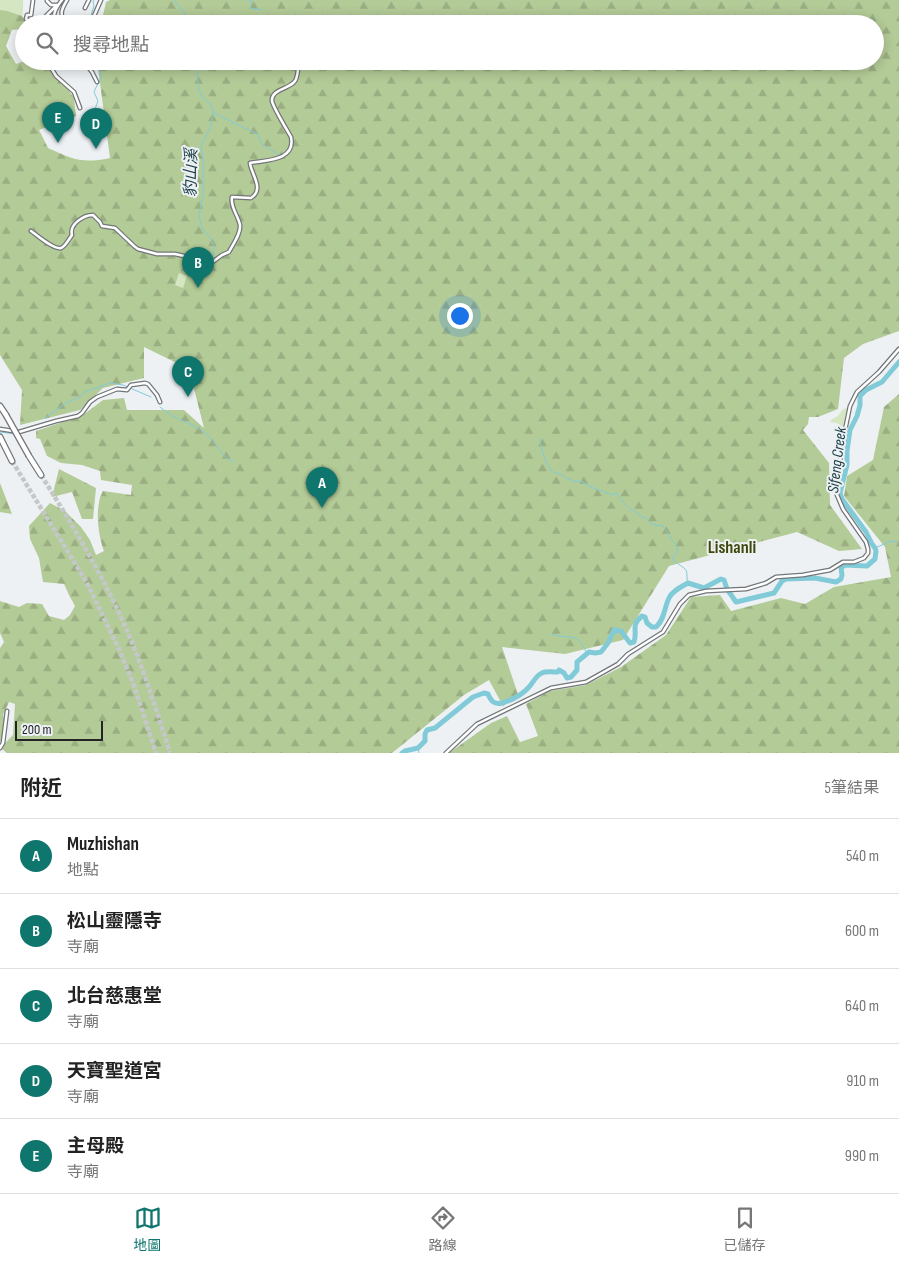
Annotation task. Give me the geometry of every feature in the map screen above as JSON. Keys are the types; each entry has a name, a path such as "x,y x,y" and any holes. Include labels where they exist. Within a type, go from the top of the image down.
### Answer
{"highway":[{"path":"0,406 41,475"},
{"path":"0,437 12,461"}],"street":[{"path":"31,15 33,0"},
{"path":"47,0 54,11"},
{"path":"56,0 57,5"},
{"path":"53,15 57,5 62,0"},
{"path":"61,15 67,0"},
{"path":"84,8 89,0"},
{"path":"94,15 101,0"},
{"path":"51,5 57,5"},
{"path":"48,15 54,11"},
{"path":"52,70 56,76 74,92 80,108"},
{"path":"90,70 97,82"},
{"path":"31,231 50,245 60,248 63,247 72,235 72,227 84,216 93,215 102,226 115,228 138,248 157,254 175,254 214,261 228,252 238,234 240,226 232,206 232,197 251,198 256,193 256,179 250,163 282,157 291,148 291,137 273,105 272,98 276,93 294,83 298,70"},
{"path":"446,753 477,724 551,688 586,682 618,664 628,654 663,632 680,604 689,595 746,589 766,583 776,577 830,570 843,562 858,561 864,558 868,554 866,542 843,509 838,495 837,484 842,445 850,406 857,392 899,349"},
{"path":"0,429 19,432 78,416 97,396 117,389 128,390 131,385 148,384 160,402"},
{"path":"0,748 3,746 7,711"}],"green space":[{"path":"0,0 23,0 22,15 0,10"},
{"path":"23,0 22,15 15,15 15,30 12,30 6,46 15,62 15,70 55,70 74,98 76,116 39,130 48,148 71,158 92,161 110,158 98,70 884,70 884,15 103,15 106,2 110,0 899,0 899,331 863,344 844,358 838,409 818,417 809,417 808,424 803,430 829,463 830,505 862,549 839,551 797,532 669,566 623,640 565,654 502,647 519,697 503,706 489,680 464,695 392,753 7,753 2,749 4,744 13,735 15,704 9,702 3,715 4,725 0,743 0,648 4,642 0,633 0,601 19,607 27,603 42,604 49,616 64,620 70,615 75,606 64,584 43,582 39,558 30,539 29,526 50,503 65,511 81,527 90,540 96,555 104,551 99,534 98,521 99,500 103,491 131,495 132,485 101,480 100,471 82,465 61,463 47,456 40,439 36,438 36,431 83,415 103,400 124,398 127,410 184,410 204,428 189,369 144,347 144,378 103,388 80,410 20,425 22,390 0,355 0,8"},
{"path":"179,273 187,276 183,288 175,285"},
{"path":"899,394 899,753 449,753 491,723 507,716 520,742 538,736 526,704 550,691 586,685 621,667 666,635 691,597 720,595 731,611 781,598 805,604 834,587 891,577 885,547 844,496 847,476 873,460 884,407"},
{"path":"847,408 843,427 837,423 830,422 842,410"},
{"path":"59,469 96,488 93,519 82,519 72,492 52,497"},
{"path":"0,483 12,514 0,512"}],"waterway":[{"path":"91,15 94,0"},
{"name":"豹山溪","path":"174,0 185,15"},
{"path":"248,0 252,1 250,8 262,10"},
{"path":"95,109 98,101 94,92 100,80 99,70"},
{"name":"豹山溪","path":"197,70 199,91 203,98 211,105 213,113 211,126 201,146 203,157 203,194 199,215 202,228 214,246 213,258"},
{"path":"214,113 258,135 262,144 279,155"},
{"name":"Sifeng Creek","path":"402,753 418,748 425,741 427,730 435,728 473,697 484,693 488,694 495,703 502,703 513,699 523,692 538,675 544,672 558,672 559,670 567,678 571,677 577,670 577,662 589,652 601,652 614,630 621,631 630,643 634,642 635,625 638,619 642,616 645,617 647,623 652,627 656,627 663,617 667,602 672,593 688,583 704,588 721,579 724,580 727,589 736,602 774,593 782,581 786,579 815,578 836,582 841,579 841,568 845,565 867,566 875,559 875,548 842,499 840,493 847,465 850,430 857,416 860,396 866,390 882,382 899,362"},
{"path":"45,418 85,392 110,383 123,385 151,397"},
{"path":"160,407 205,433 225,456 233,462"},
{"path":"0,432 15,434"},
{"path":"539,438 545,460 551,471 575,482 581,481 612,495 617,493 627,506 643,518 645,517 651,524 663,526 678,551 674,555 673,560 686,570 688,583"},
{"path":"875,548 891,541 897,542"},
{"path":"551,634 572,637 580,641 587,654"},
{"name":"Sifeng Creek","path":"418,748 419,753"}],"tunnel":[{"path":"12,461 87,583 133,683 156,753"},
{"path":"41,475 86,550 117,608 144,674 170,753"}],"place":[{"name":"主母殿","path":"58,143"},
{"name":"天寶聖道宮","path":"96,149"},
{"name":"松山靈隱寺","path":"198,288"},
{"name":"北台慈惠堂","path":"188,397"},
{"name":"Muzhishan","path":"322,508"}],"district":[{"name":"Lishanli","path":"732,547"}]}
